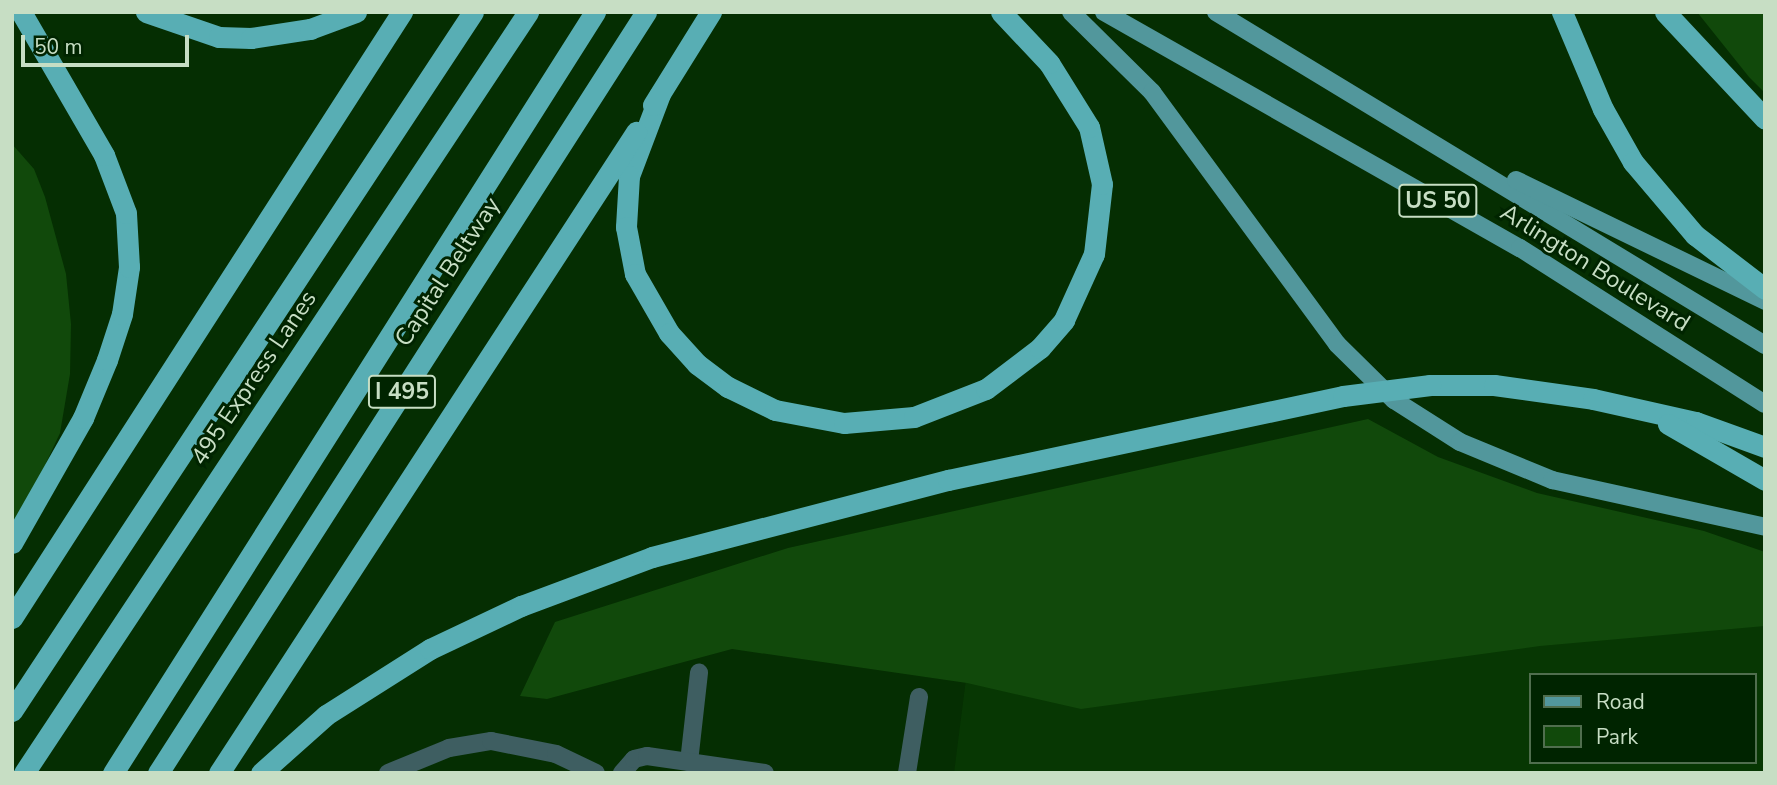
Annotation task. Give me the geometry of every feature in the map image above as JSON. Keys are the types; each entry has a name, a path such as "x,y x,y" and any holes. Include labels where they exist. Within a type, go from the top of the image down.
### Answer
{"highway":[{"path":"12,543 83,418 122,314 129,267 126,213 104,155 21,12"},
{"path":"146,12 219,37 251,38 310,29 356,12"},
{"path":"12,618 402,12"},
{"path":"12,710 473,12"},
{"name":"495 Express Lanes","path":"24,773 528,12"},
{"name":"I 495","path":"113,773 595,12"},
{"name":"Capital Beltway","path":"158,773 646,12"},
{"path":"219,773 711,12"},
{"path":"660,94 629,176 626,227 635,274 668,333 697,364 728,387 775,410 845,424 914,417 986,389 1040,348 1064,320 1094,254 1102,184 1089,127 1049,63 1001,12"},
{"path":"1562,12 1603,109 1633,163 1695,235 1765,289"},
{"path":"1665,12 1765,119"},
{"path":"261,773 327,715 430,649 521,606 652,557 948,480 1343,396 1430,385 1546,390 1696,422 1765,447"},
{"path":"1644,412 1765,480"}],"main road":[{"path":"1071,12 1152,92 1337,344 1394,400 1460,442 1552,480 1765,527"},
{"name":"Arlington Boulevard","path":"1104,12 1520,248 1765,404"},
{"name":"Arlington Boulevard","path":"1216,12 1765,345"},
{"path":"1381,110 1619,233 1765,301"}],"street":[{"path":"689,762 699,673"},
{"path":"907,773 919,697"},
{"path":"388,773 449,748 491,741 556,754 596,773"},
{"path":"622,773 634,759 647,756 765,773"}],"shaded area":[{"path":"980,569 1765,607 1765,773 954,773"}],"green space":[{"path":"1697,12 1765,12 1765,93 1749,77"},
{"path":"12,144 34,169 45,197 66,274 71,324 70,374 60,433 12,536"},
{"path":"1368,419 1438,457 1537,493 1704,531 1765,552 1765,626 1540,646 1081,709 967,683 732,649 547,699 520,696 555,622 788,548"}]}
